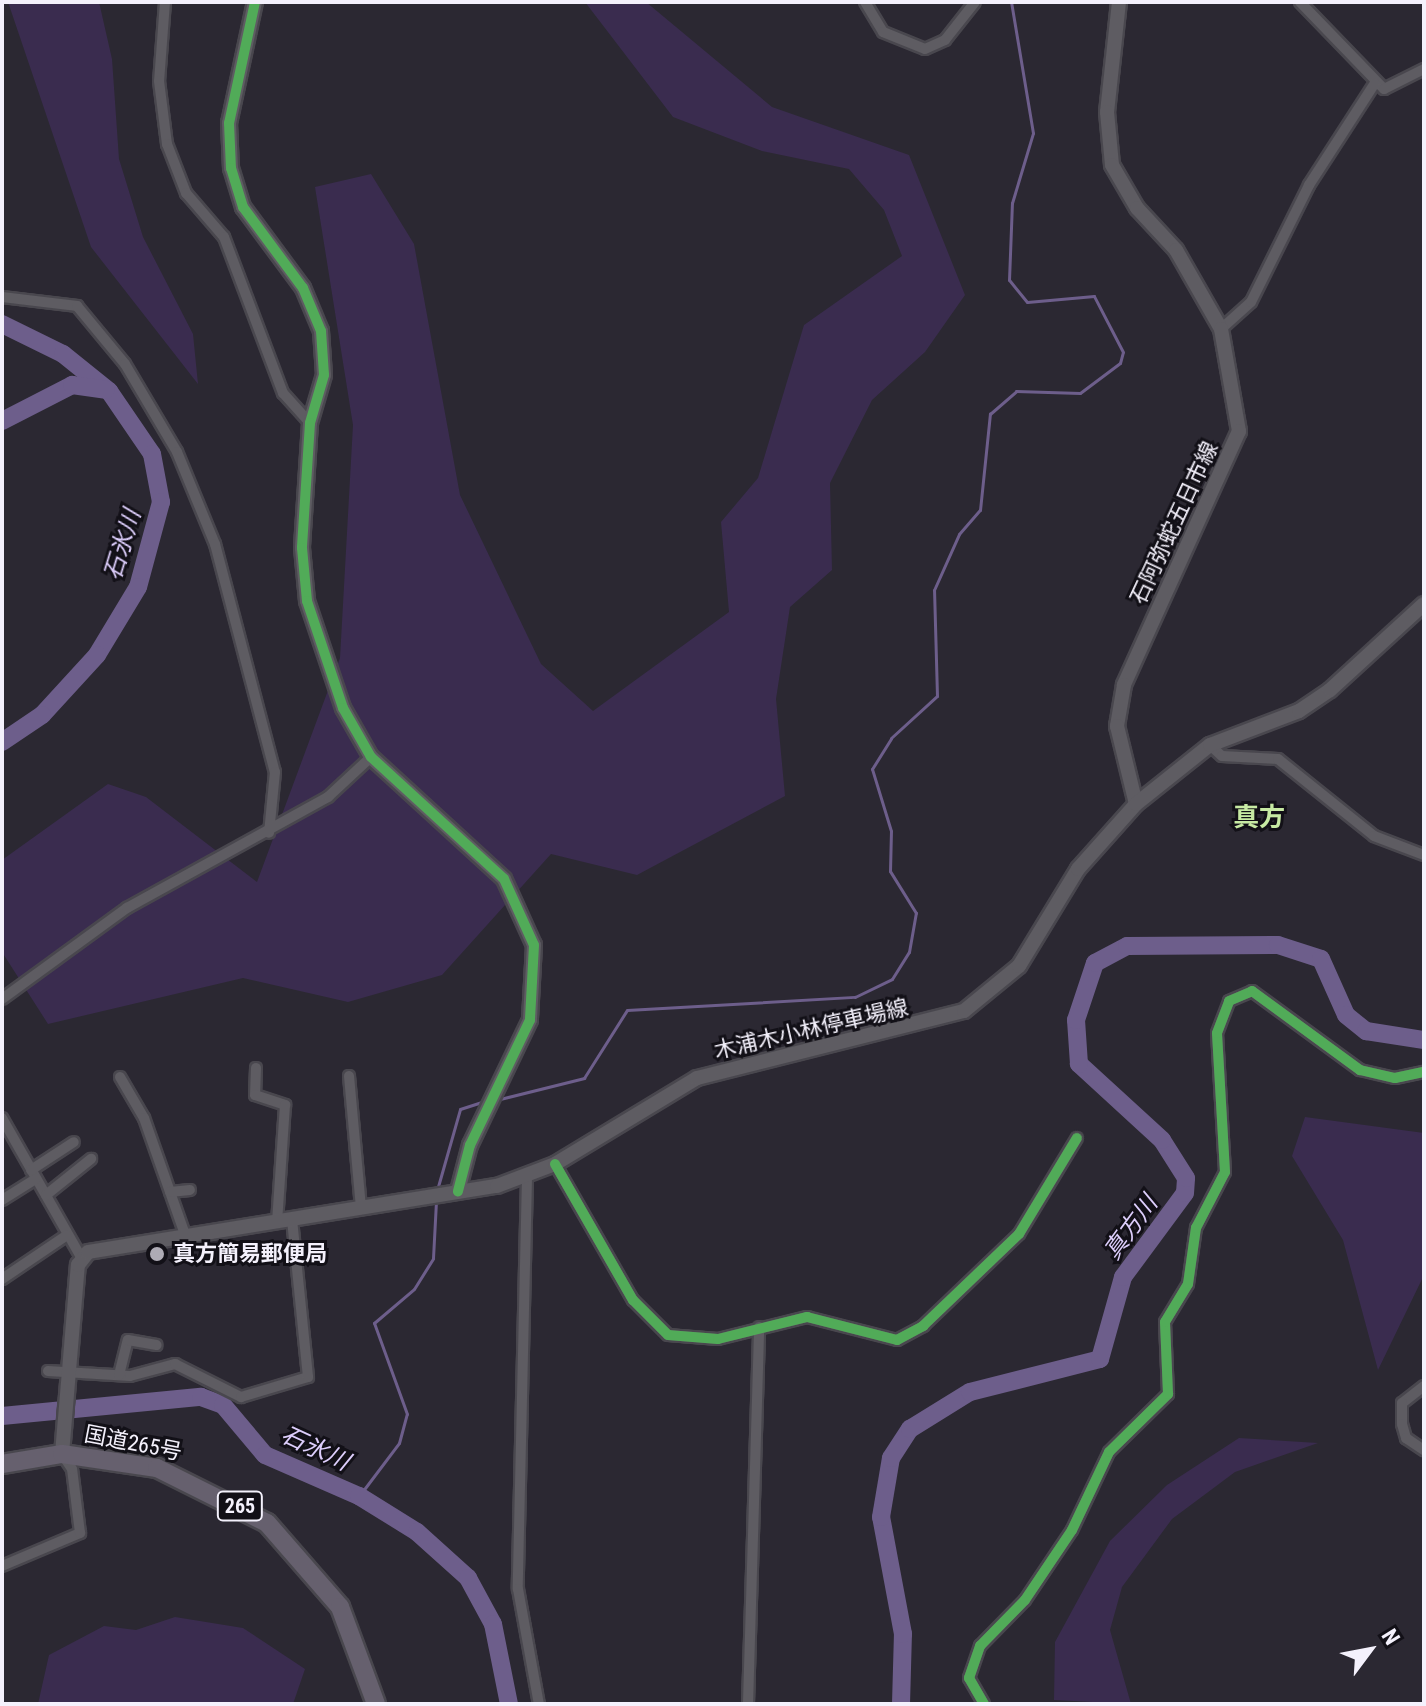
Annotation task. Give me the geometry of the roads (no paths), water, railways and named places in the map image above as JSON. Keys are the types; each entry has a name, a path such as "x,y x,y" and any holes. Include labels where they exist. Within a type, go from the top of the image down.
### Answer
{"highway":[{"name":"国道265号","path":"2,1464 60,1447 187,1477 267,1523 340,1607 376,1704"}],"main road":[{"path":"255,2 229,123 231,168 243,207 303,288 321,331 324,375 310,423 302,548 307,601 343,708 371,757 504,879 534,945 530,1020 470,1145 458,1191"},
{"name":"石阿弥蛇五日市線","path":"1119,2 1107,112 1112,165 1137,208 1176,250 1221,329 1239,431 1124,685 1117,726 1136,804"},
{"name":"木浦木小林停車場線","path":"81,1257 527,1177 555,1164 697,1078 884,1037 981,1002 1019,966 1078,869 1136,804 1210,745 1299,711 1424,604"},
{"path":"60,1447 81,1257"}],"street":[{"path":"165,2 159,81 167,144 186,193 224,237 283,393 310,423"},
{"path":"865,2 883,32 925,49 945,40 975,2"},
{"path":"1300,2 1384,89 1424,69"},
{"path":"1221,329 1251,302 1309,185 1375,83"},
{"path":"2,297 77,306 125,364 177,452 215,544 275,772 269,833"},
{"path":"1210,745 1222,756 1278,759 1374,836 1424,855"},
{"path":"2,999 127,908 226,848 269,833 328,797 371,757"},
{"path":"984,1704 969,1678 980,1646 1025,1600 1072,1530 1109,1452 1168,1394 1165,1322 1188,1284 1196,1228 1225,1172 1217,1033 1229,1001 1243,991 1260,995 1360,1070 1395,1078 1424,1072"},
{"path":"256,1068 255,1095 285,1105 277,1221"},
{"path":"349,1076 361,1207"},
{"path":"120,1077 186,1237"},
{"path":"2,1118 81,1257"},
{"path":"555,1164 633,1300 668,1335 693,1343 807,1317 882,1339 904,1338 1019,1234 1077,1138"},
{"path":"2,1200 74,1142"},
{"path":"46,1195 91,1159"},
{"path":"527,1177 518,1589 539,1704"},
{"path":"170,1192 190,1190"},
{"path":"48,1371 119,1375 175,1364 241,1397 308,1377 292,1219"},
{"path":"2,1279 67,1235"},
{"path":"748,1704 759,1327"},
{"path":"119,1375 128,1340 157,1345"},
{"path":"1424,1386 1402,1403 1406,1438 1424,1450"},
{"path":"2,1566 80,1533 72,1469 60,1447"}],"waterway":[{"path":"496,1100 584,1078 627,1010 855,997 892,979 909,952 916,913 890,871 891,831 872,769 891,738 937,696 934,590 959,534 980,510 990,414 1016,391 1080,393 1120,363 1123,352 1094,296 1027,302 1009,280 1012,203 1033,133 1011,2"},
{"name":"石氷川","path":"2,324 63,354 109,391 152,454 161,502 138,587 97,655 42,715 2,742"},
{"name":"石氷川","path":"2,421 72,385 106,390"},
{"name":"真方川","path":"901,1704 903,1634 881,1517 891,1458 910,1429 970,1392 1100,1359 1123,1277 1185,1193 1186,1178 1162,1140 1079,1064 1076,1020 1095,963 1127,946 1278,945 1321,959 1346,1015 1366,1031 1424,1040"},
{"path":"437,1190 460,1109 485,1101"},
{"path":"359,1496 399,1443 407,1414 374,1323 414,1289 433,1258 436,1201"},
{"name":"石氷川","path":"2,1416 201,1397 223,1405 265,1455 359,1496 417,1532 468,1578 493,1624 509,1704"}],"place":[{"name":"真方簡易郵便局","path":"157,1254"}],"district":[{"name":"真方","path":"1259,818"}]}
